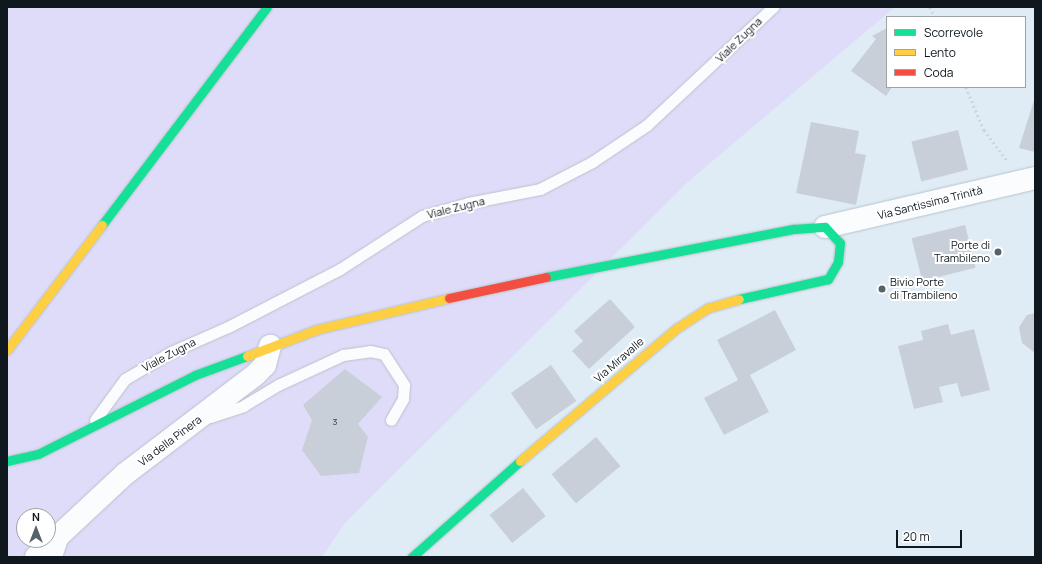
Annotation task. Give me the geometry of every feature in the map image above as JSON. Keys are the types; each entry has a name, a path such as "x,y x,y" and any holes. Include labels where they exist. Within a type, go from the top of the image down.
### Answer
{"street":[{"path":"7,350 266,7"},
{"name":"Via Santissima Trinità","path":"825,228 1031,178"},
{"name":"Viale Zugna","path":"7,461 38,454 195,374 318,329 495,287 794,229 825,228"},
{"name":"Via Miravalle","path":"412,557 448,522 677,328 708,308 764,292 828,279 838,262 840,243 825,228"},
{"name":"Via della Pinera","path":"64,533 125,474 197,421 265,365 270,346"},
{"path":"36,557 64,533"}],"lane":[{"name":"Viale Zugna","path":"91,426 126,379 171,352 228,327 340,269 422,216 468,203 540,189 592,162 647,125 773,7"},
{"path":"197,421 243,406 278,385 343,355 370,351 384,354 404,385 403,399 391,420"},
{"path":"56,557 64,533"}],"path":[{"path":"930,7 934,16"},
{"path":"966,88 984,130 1006,161 1031,178"}],"shaded area":[{"path":"7,7 895,7 690,180 345,523 322,557 7,557"}],"building":[{"path":"886,29 886,88 891,88 886,96 851,71 876,39 872,36"},
{"path":"1035,97 1035,152 1019,148"},
{"path":"811,122 859,131 855,153 866,155 856,205 796,193"},
{"path":"958,130 968,170 921,181 911,142"},
{"path":"965,225 976,268 922,281 912,238"},
{"path":"610,299 635,327 589,369 572,351 583,341 574,331"},
{"path":"775,310 796,350 750,375 769,412 724,435 704,398 738,380 717,340"},
{"path":"1035,313 1035,353 1022,343 1019,327 1027,315"},
{"path":"948,324 951,335 974,329 990,390 961,397 957,383 939,387 943,402 914,409 898,346 923,340 921,331"},
{"path":"551,365 576,401 536,429 511,393"},
{"path":"345,369 382,397 358,424 368,437 359,473 321,476 302,450 312,420 303,405"},
{"path":"596,437 620,466 576,503 552,474"},
{"path":"523,488 546,516 512,543 490,515"}],"traffic: fast":[{"path":"102,225 267,7"},
{"path":"546,277 794,229 825,227 840,243 838,262 828,279 739,299"},
{"path":"7,461 38,454 195,375 247,356"},
{"path":"412,557 520,461"}],"traffic: slow":[{"path":"7,350 102,225"},
{"path":"247,356 318,329 449,298"},
{"path":"520,461 677,328 708,308 739,299"}],"traffic: jam":[{"path":"449,298 546,277"}],"place":[{"name":"Porte di Trambileno","path":"998,252"},
{"name":"Bivio Porte di Trambileno","path":"882,289"}]}
